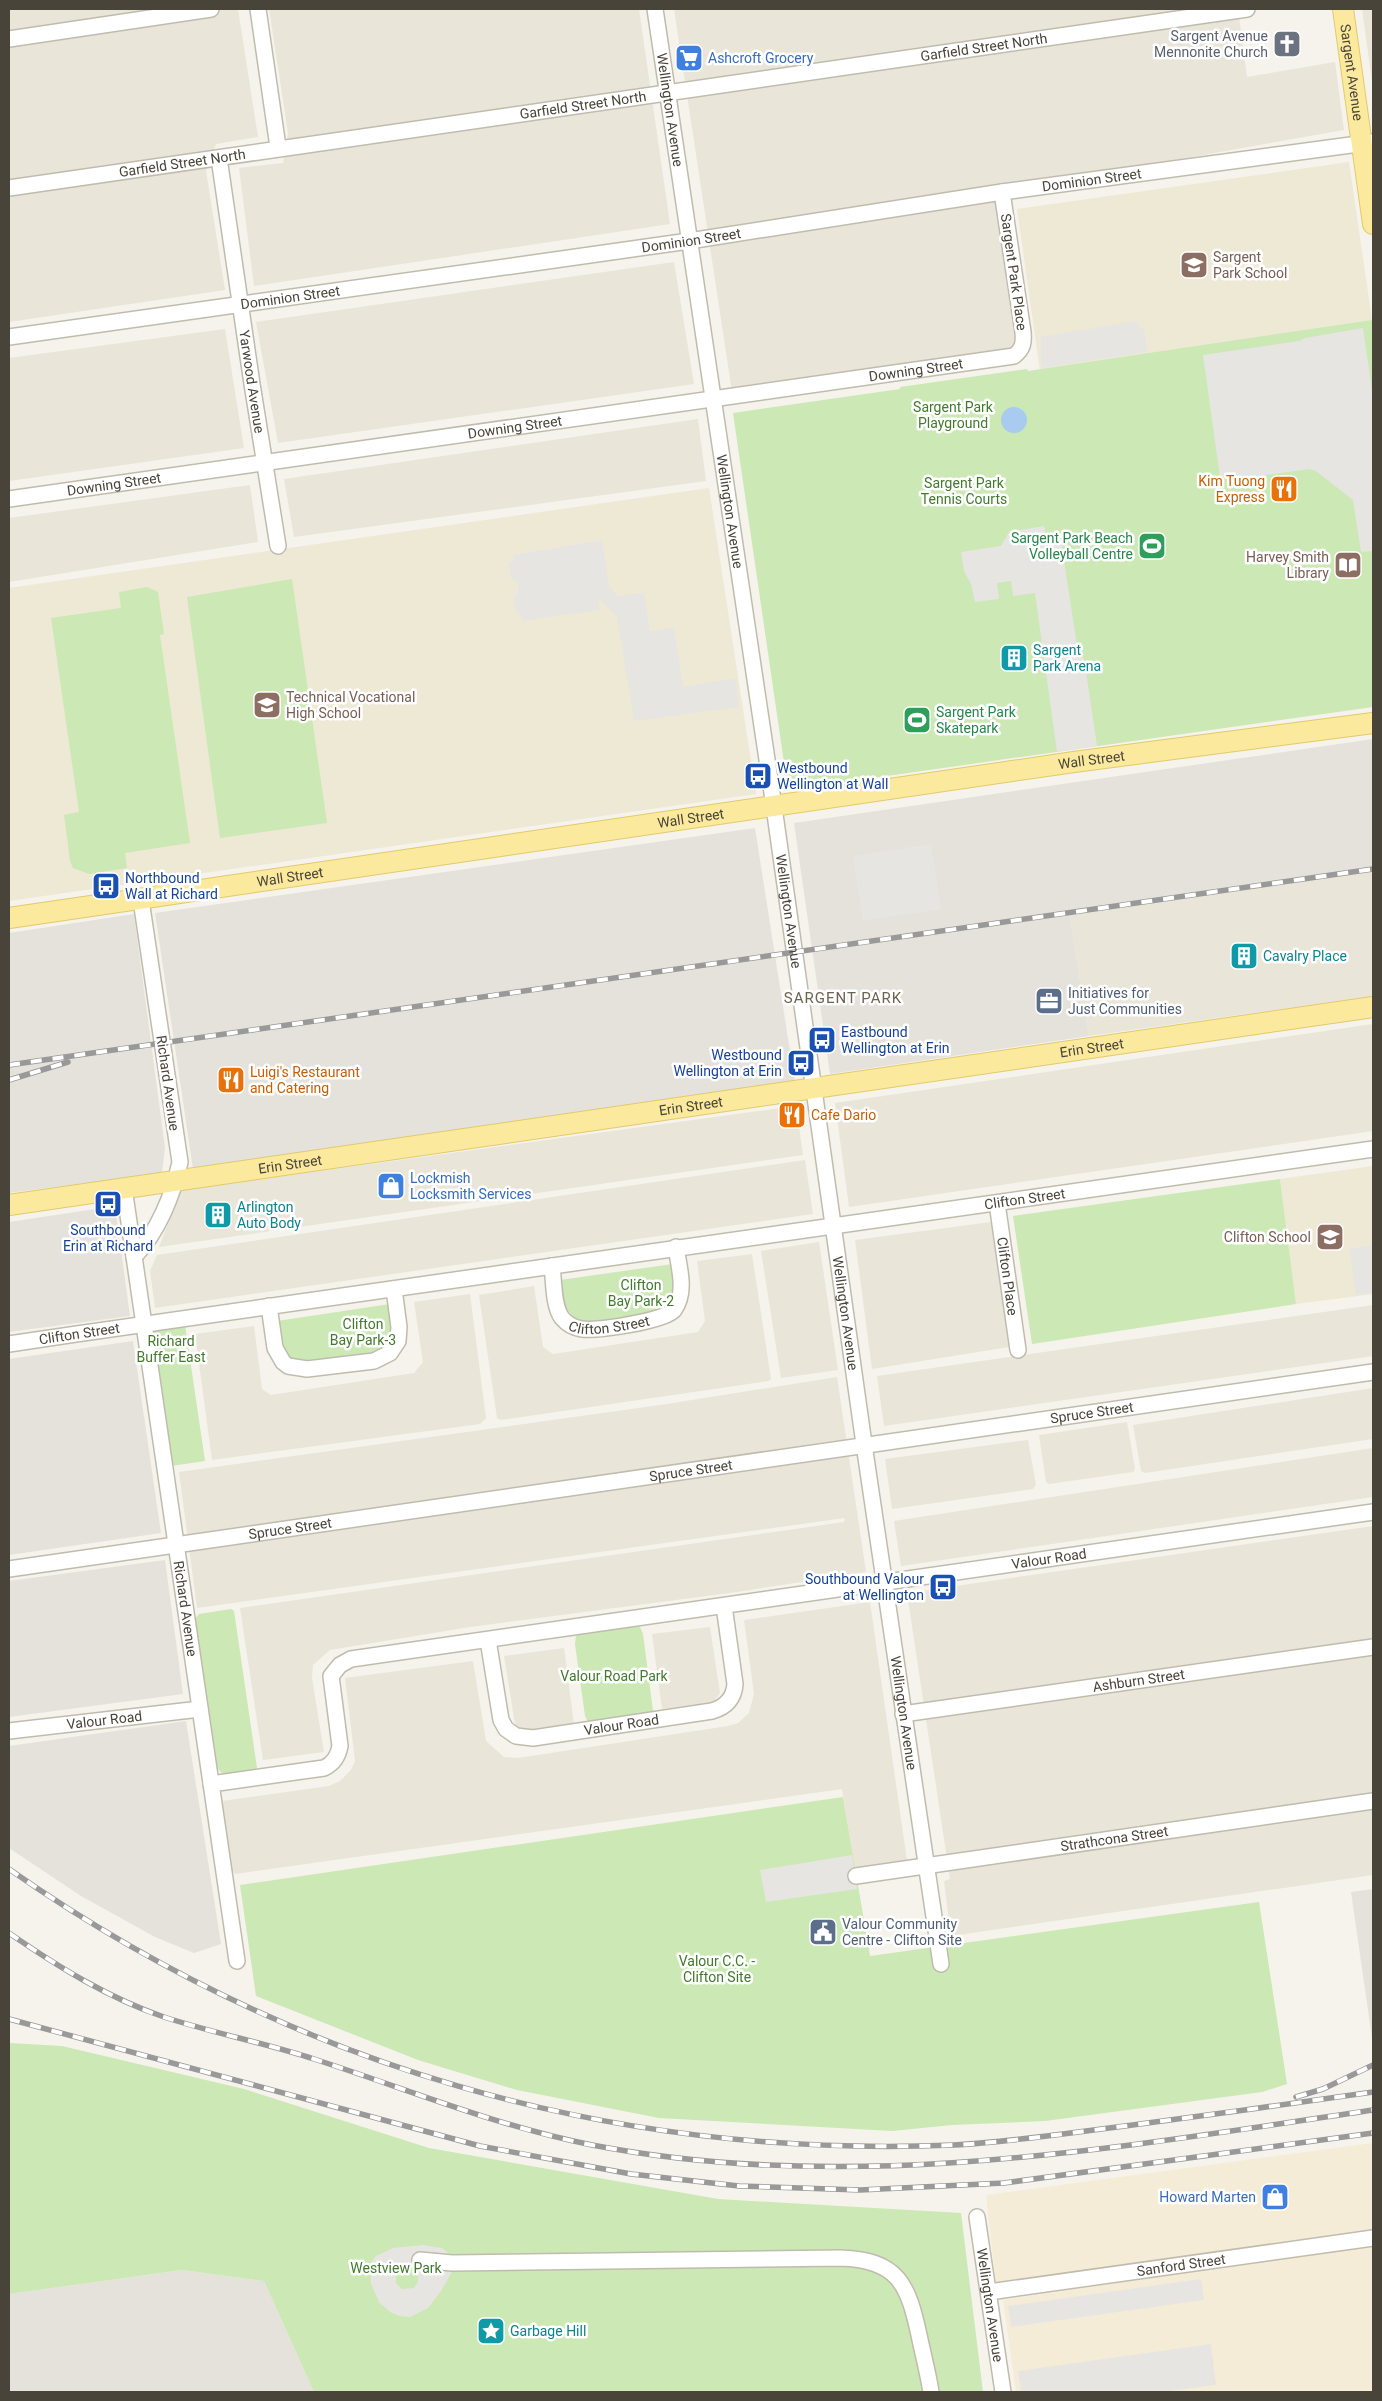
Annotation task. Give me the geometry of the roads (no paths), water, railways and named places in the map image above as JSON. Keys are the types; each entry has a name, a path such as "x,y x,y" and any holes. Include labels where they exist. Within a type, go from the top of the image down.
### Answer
{"main road":[{"name":"Sargent Avenue","path":"1343,9 1368,142 1373,224"},
{"name":"Wall Street","path":"9,918 1074,762 1373,723"},
{"name":"Erin Street","path":"9,1205 1373,1007"}],"street":[{"path":"9,39 211,9"},
{"path":"258,9 278,147"},
{"name":"Wellington Avenue","path":"655,9 774,807 864,1446 941,1964"},
{"name":"Garfield Street North","path":"9,188 219,158 278,147 1247,9"},
{"name":"Dominion Street","path":"9,337 690,240 1002,192 1368,142"},
{"name":"Yarwood Avenue","path":"219,158 278,546"},
{"name":"Sargent Park Place","path":"1002,192 1023,332 1024,344 1020,351"},
{"name":"Downing Street","path":"9,499 1007,358 1020,351"},
{"name":"Richard Avenue","path":"134,1257 145,1245 176,1181 180,1162 141,900"},
{"name":"Clifton Street","path":"9,1344 832,1224 997,1203 1373,1149"},
{"name":"Richard Avenue","path":"124,1188 236,1961"},
{"name":"Clifton Place","path":"997,1203 1018,1350"},
{"name":"Clifton Street","path":"552,1266 560,1314 571,1326 590,1329 655,1320 672,1312 680,1297 681,1286 676,1247"},
{"path":"270,1306 275,1348 283,1362 288,1366 307,1369 374,1361 390,1353 398,1341 399,1327 394,1289"},
{"name":"Spruce Street","path":"9,1569 176,1543 1373,1372"},
{"name":"Valour Road","path":"211,1784 324,1768 332,1764 340,1746 332,1676 337,1668 346,1661 1373,1512"},
{"name":"Valour Road","path":"488,1640 499,1713 506,1729 512,1735 521,1738 558,1734 712,1711 725,1706 733,1694 735,1684 724,1606"},
{"name":"Ashburn Street","path":"903,1714 1373,1647"},
{"name":"Valour Road","path":"9,1731 200,1708"},
{"name":"Strathcona Street","path":"856,1876 1373,1801"},
{"name":"Wellington Avenue","path":"977,2218 1003,2392"},
{"name":"Sanford Street","path":"989,2292 1373,2238"},
{"path":"420,2260 452,2263 841,2258 874,2262 890,2271 904,2285 914,2307 931,2392"}],"water":[{"path":"1014,407 1023,411 1027,420 1023,429 1014,433 1005,429 1001,420 1005,411"}],"railway":[{"path":"9,1065 1373,869"},
{"path":"9,1080 68,1062"},
{"path":"9,1869 116,1938 227,1997 341,2047 458,2086 578,2116 701,2135 826,2145 954,2145 1061,2134 1373,2092"},
{"path":"9,1933 103,1991 164,2017 295,2053 521,2128 592,2145 690,2159 787,2166 885,2166 983,2160 1179,2139 1373,2110"},
{"path":"9,2019 480,2146 631,2174 739,2186 860,2190 1004,2183 1373,2133"},
{"path":"1296,2097 1323,2089 1373,2065"}],"place":[{"name":"Sargent Avenue Mennonite Church","path":"1287,44"},
{"name":"Ashcroft Grocery","path":"689,58"},
{"name":"Sargent Park School","path":"1194,265"},
{"name":"Kim Tuong Express","path":"1284,489"},
{"name":"Sargent Park Beach Volleyball Centre","path":"1152,546"},
{"name":"Harvey Smith Library","path":"1348,565"},
{"name":"Sargent Park Arena","path":"1014,658"},
{"name":"Technical Vocational High School","path":"267,705"},
{"name":"Sargent Park Skatepark","path":"917,720"},
{"name":"Westbound Wellington at Wall","path":"758,776"},
{"name":"Northbound Wall at Richard","path":"106,886"},
{"name":"Cavalry Place","path":"1244,956"},
{"name":"Initiatives for Just Communities","path":"1049,1001"},
{"name":"Eastbound Wellington at Erin","path":"822,1040"},
{"name":"Westbound Wellington at Erin","path":"801,1063"},
{"name":"Luigi's Restaurant and Catering","path":"231,1080"},
{"name":"Cafe Dario","path":"792,1115"},
{"name":"Lockmish Locksmith Services","path":"391,1186"},
{"name":"Southbound Erin at Richard","path":"108,1204"},
{"name":"Arlington Auto Body","path":"218,1215"},
{"name":"Clifton School","path":"1330,1237"},
{"name":"Southbound Valour at Wellington","path":"943,1587"},
{"name":"Valour Community Centre - Clifton Site","path":"823,1932"},
{"name":"Howard Marten","path":"1275,2197"},
{"name":"Garbage Hill","path":"491,2331"}],"district":[{"name":"SARGENT PARK","path":"843,998"}],"park label":[{"name":"Sargent Park Playground","path":"953,416"},
{"name":"Sargent Park Tennis Courts","path":"964,492"},
{"name":"Clifton Bay Park-2","path":"641,1294"},
{"name":"Clifton Bay Park-3","path":"363,1332"},
{"name":"Richard Buffer East","path":"171,1349"},
{"name":"Valour Road Park","path":"614,1676"},
{"name":"Valour C.C. - Clifton Site","path":"717,1969"},
{"name":"Westview Park","path":"396,2268"}]}
